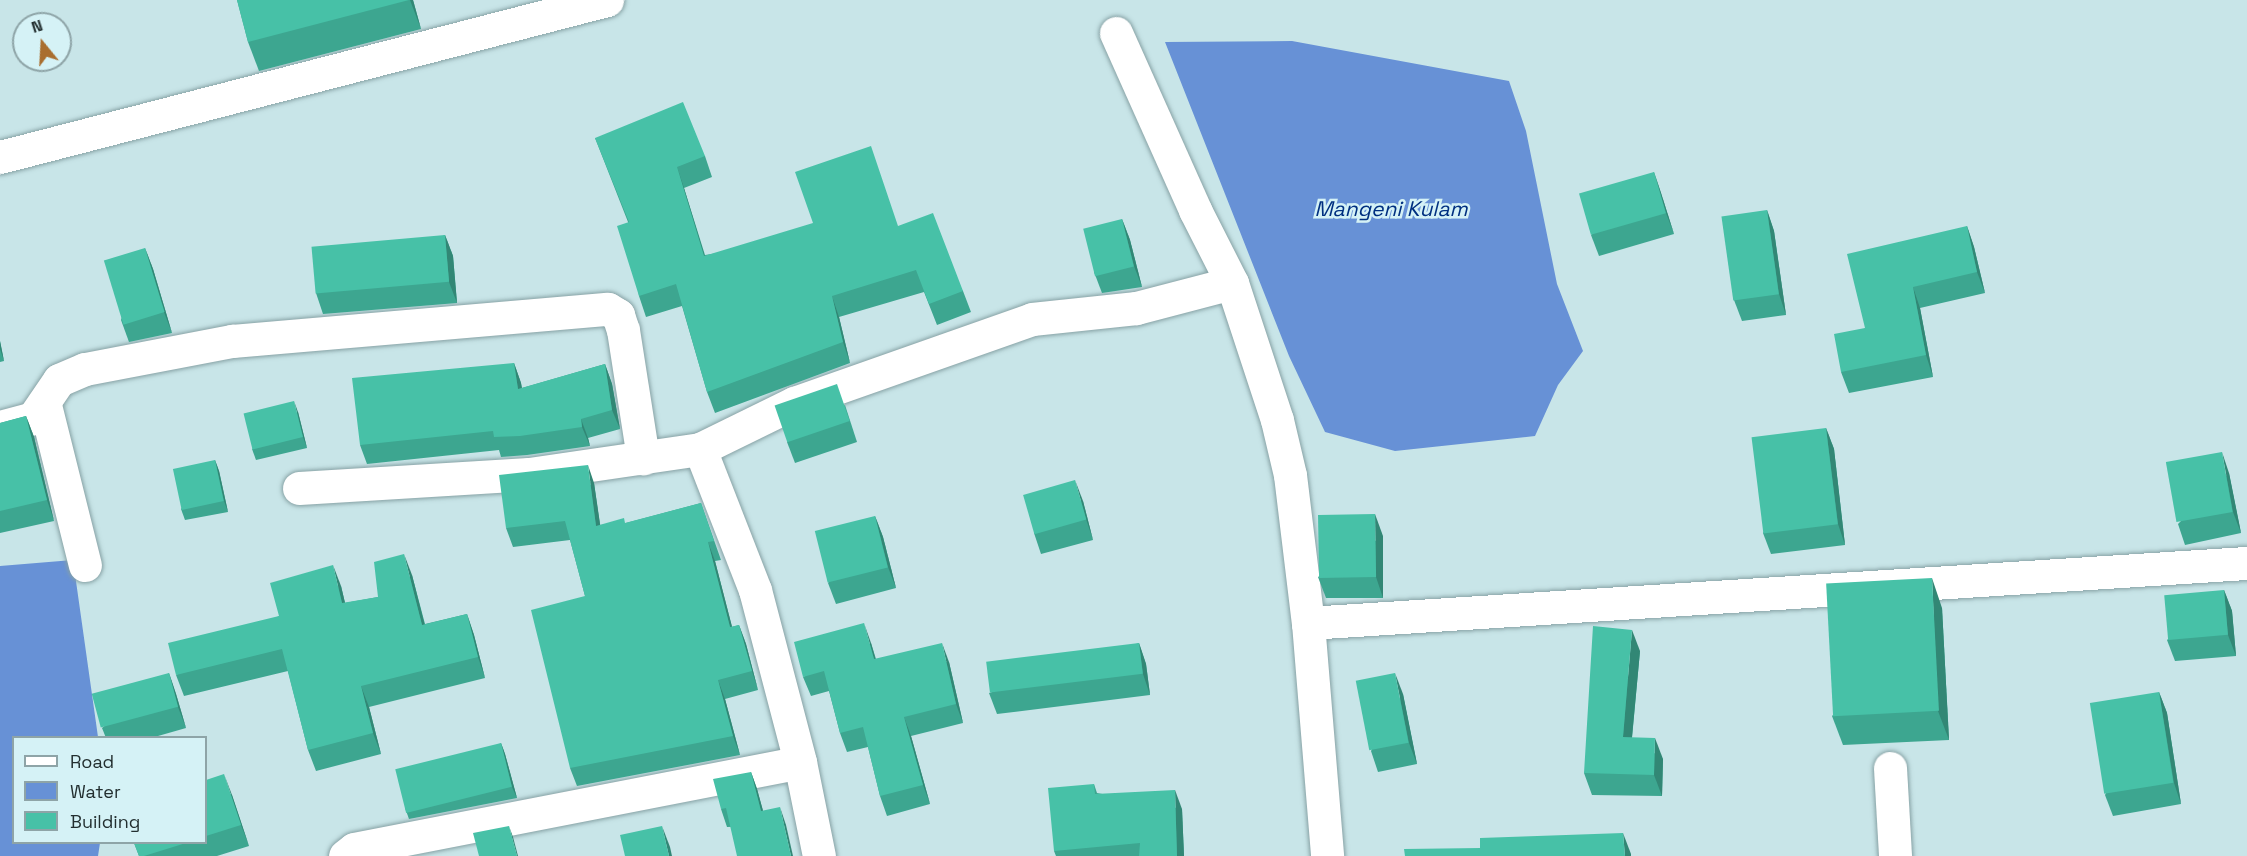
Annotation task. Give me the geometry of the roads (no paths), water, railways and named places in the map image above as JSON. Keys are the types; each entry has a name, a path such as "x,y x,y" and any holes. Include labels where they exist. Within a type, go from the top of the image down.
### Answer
{"street":[{"path":"0,157 607,0"},
{"path":"1116,33 1195,210 1232,283 1280,431 1290,475 1308,623 1327,856"},
{"path":"299,488 529,474 700,450 794,403 1032,319 1136,308 1232,283"},
{"path":"0,426 33,418 45,405 59,380 85,369 232,341 608,309 618,315 623,330 644,458"},
{"path":"45,405 85,565"},
{"path":"700,450 755,590 800,762 819,856"},
{"path":"1308,623 2247,563"},
{"path":"345,856 354,849 800,762"},
{"path":"1890,768 1895,856"}],"water":[{"name":"Mangeni Kulam","path":"1292,41 1509,81 1526,131 1557,284 1583,351 1558,385 1535,436 1395,451 1325,432 1289,356 1165,42"},
{"path":"73,560 98,736 12,736 12,844 100,844 98,856 0,856 0,566"}]}
